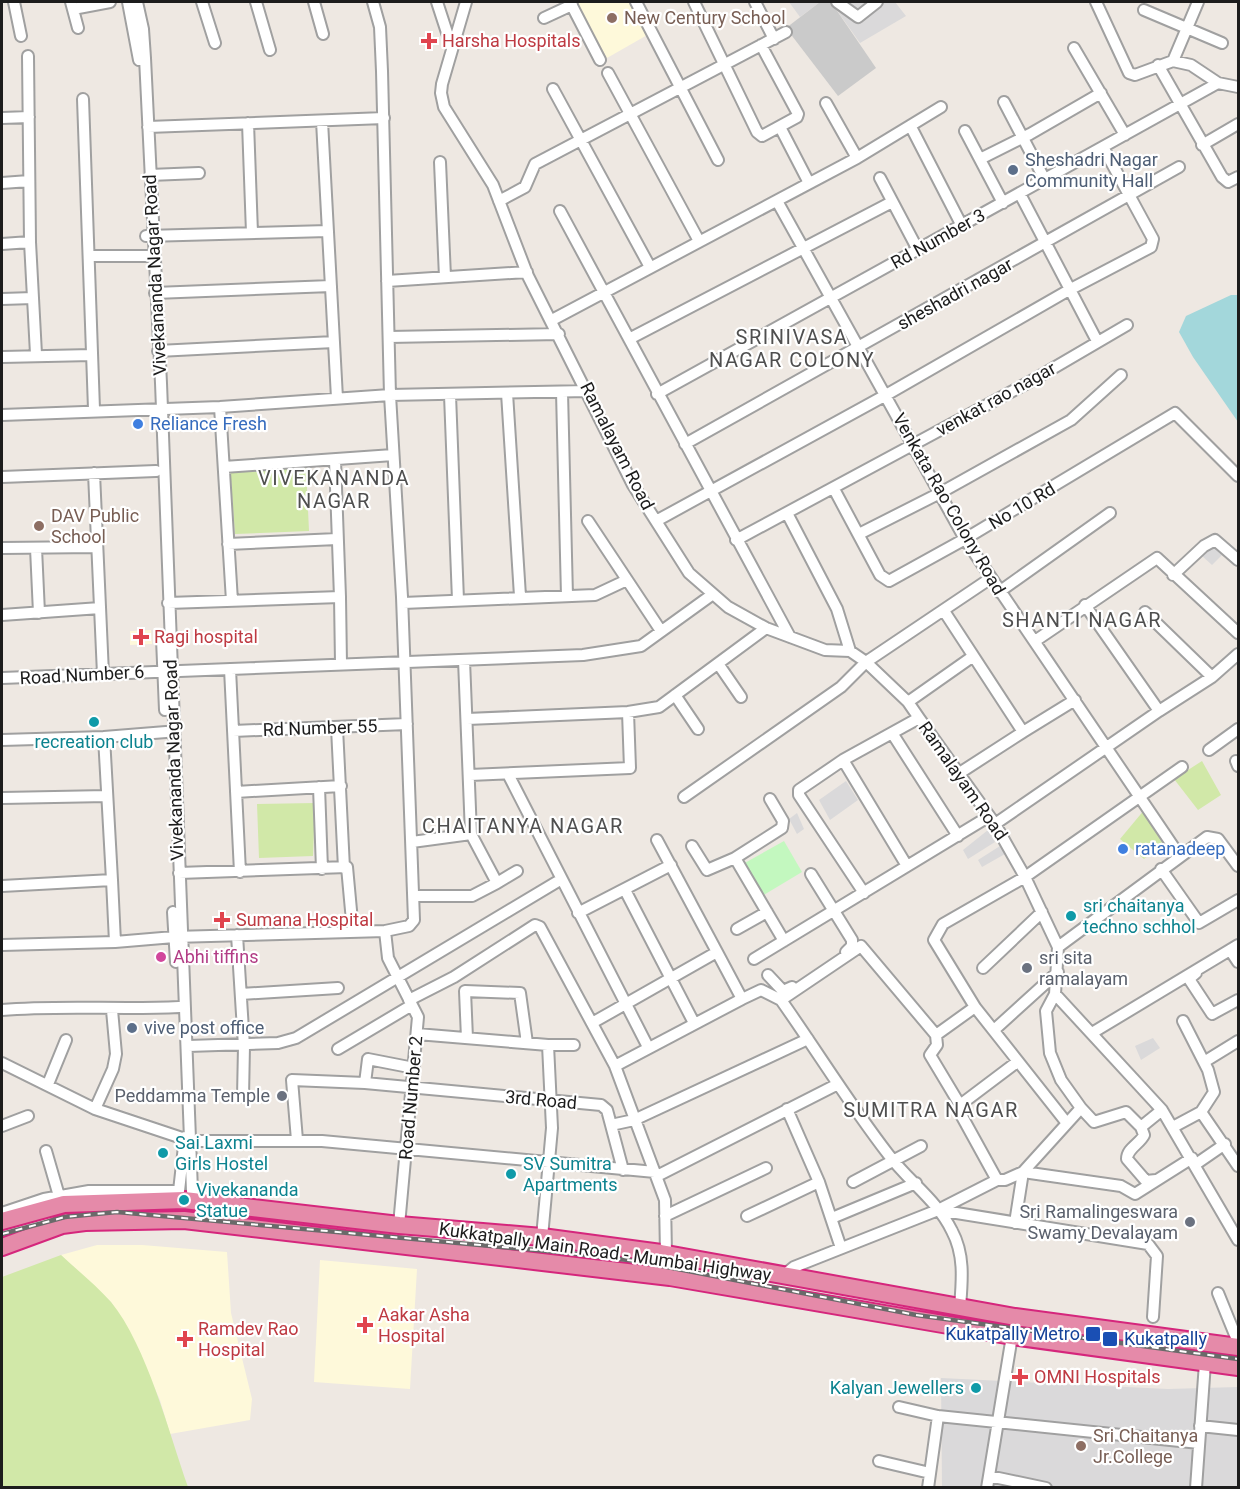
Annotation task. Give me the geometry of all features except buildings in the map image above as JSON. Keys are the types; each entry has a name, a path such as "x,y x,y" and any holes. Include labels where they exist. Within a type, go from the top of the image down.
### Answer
{"highway":[{"name":"Kukkatpally Main Road - Mumbai Highway","path":"2,1221 84,1198 175,1196 264,1210 399,1225 542,1237 663,1254 960,1307 1239,1347"},
{"name":"Kukkatpally Main Road - Mumbai Highway","path":"2,1247 62,1225 85,1222 184,1220 656,1276 1012,1336 1239,1367"},
{"path":"656,1276 663,1254"}],"street":[{"path":"14,2 21,36"},
{"path":"78,28 72,5 110,2"},
{"name":"Vivekananda Nagar Road","path":"128,2 138,54 149,235 155,293 168,603 166,732 178,937 188,1046 188,1140 175,1196"},
{"name":"Vivekananda Nagar Road","path":"137,2 143,29 148,127 150,175 147,256 159,409 156,471 179,873 179,1007 192,1191 202,1197 253,1202 260,1204 264,1210"},
{"path":"202,2 215,43"},
{"path":"256,2 270,51"},
{"path":"314,2 323,34"},
{"path":"2,945 385,931 409,926 414,920 415,896 403,603 390,395 380,27 373,2"},
{"path":"437,2 452,49"},
{"name":"Ramalayam Road","path":"466,2 441,93 444,107 467,141 499,201 527,272 633,485 689,573 728,607 766,628 825,650 850,651 866,662 908,702 992,821 1025,877 1058,947 1055,994 1046,1011 1050,1053 1061,1080 1081,1108"},
{"path":"636,2 718,160"},
{"path":"694,2 758,134 762,136 798,114 761,45"},
{"path":"755,2 774,39"},
{"path":"837,2 858,17 877,2"},
{"path":"1096,2 1129,73 1135,75 1173,61 1191,65 1218,83 1239,87"},
{"path":"1173,61 1198,2"},
{"path":"544,18 571,3 600,60"},
{"path":"1144,10 1222,43"},
{"path":"499,201 525,187 535,164 628,113 786,32"},
{"path":"1074,48 1125,135"},
{"path":"28,56 30,243 36,354"},
{"path":"1158,65 1221,177 1228,182 1239,177"},
{"path":"608,73 699,241"},
{"name":"Rd Number 3","path":"657,394 1218,83"},
{"path":"553,89 650,267"},
{"path":"980,159 1023,138 1101,93"},
{"path":"83,99 94,409"},
{"path":"1004,102 1045,180"},
{"path":"826,103 857,158"},
{"path":"552,320 857,158 911,127 940,107"},
{"path":"2,118 29,117"},
{"path":"148,127 384,118"},
{"path":"322,121 337,398"},
{"path":"248,123 252,233"},
{"path":"1202,145 1239,124"},
{"path":"780,127 809,183"},
{"path":"911,127 962,225"},
{"path":"965,131 1003,203"},
{"path":"656,521 886,395 1069,290 1151,247 1153,238 1103,147"},
{"path":"440,162 445,277"},
{"name":"sheshadri nagar","path":"685,444 1179,167"},
{"path":"150,175 199,173"},
{"path":"880,178 918,250"},
{"path":"2,183 29,181"},
{"path":"1020,194 1044,244 1097,341"},
{"name":"Venkata Rao Colony Road","path":"777,201 915,444 965,539 1179,855"},
{"path":"629,339 892,202"},
{"path":"560,211 790,637"},
{"path":"149,235 328,231"},
{"path":"2,244 30,243"},
{"path":"88,256 147,256"},
{"path":"387,281 527,272"},
{"path":"155,293 331,286"},
{"path":"2,299 33,298"},
{"name":"venkat rao nagar","path":"736,540 788,515 1033,380 1127,325"},
{"path":"389,338 559,334"},
{"path":"158,351 334,342"},
{"path":"2,357 36,354 92,355"},
{"path":"858,534 940,493 1032,442 1090,406 1121,375"},
{"path":"2,415 94,409 220,406 390,395 588,391"},
{"path":"562,392 567,596"},
{"path":"507,393 520,596"},
{"path":"450,395 458,600"},
{"path":"220,406 232,601"},
{"name":"No 10 Rd","path":"834,489 880,575 889,581 965,539 1175,413 1239,476"},
{"path":"224,467 393,455"},
{"path":"335,460 341,664"},
{"path":"2,477 156,471"},
{"path":"94,473 103,674"},
{"path":"999,592 1110,513"},
{"path":"788,515 837,609 850,651"},
{"path":"588,521 661,632"},
{"path":"228,544 337,539"},
{"path":"1173,575 1204,546 1215,540 1239,560"},
{"path":"2,548 97,548"},
{"path":"36,548 39,613"},
{"path":"1035,641 1157,558 1239,633"},
{"path":"684,797 841,687 866,662 991,578"},
{"path":"403,603 520,596 595,595 627,580"},
{"name":"Road Number 6","path":"2,678 464,660 604,652 641,646 713,594"},
{"path":"168,603 340,597"},
{"path":"1085,606 1159,711"},
{"path":"2,615 100,608"},
{"path":"944,611 1023,732"},
{"path":"1145,612 1212,677"},
{"path":"467,719 628,712 659,707 719,665 766,628"},
{"path":"754,959 958,836 992,821 1212,677 1239,654"},
{"path":"908,702 972,657"},
{"path":"464,660 471,834 497,883"},
{"path":"719,665 741,697"},
{"path":"230,669 240,873"},
{"path":"675,695 698,729"},
{"path":"958,774 1075,700"},
{"path":"470,776 630,768 628,712"},
{"path":"864,893 799,795 801,786 919,718"},
{"name":"Rd Number 55","path":"233,731 407,724"},
{"path":"337,728 344,868"},
{"path":"1209,750 1239,729"},
{"path":"2,740 166,732"},
{"path":"892,733 958,836"},
{"path":"104,736 115,942"},
{"path":"843,760 907,866"},
{"path":"1066,1122 975,1007 934,940 943,924 1025,877 1182,767"},
{"path":"508,774 648,1047"},
{"path":"236,792 340,786"},
{"path":"319,787 322,868"},
{"path":"2,798 107,796"},
{"path":"692,846 707,870 735,858 782,828 783,821 770,800"},
{"path":"412,842 471,834"},
{"path":"1058,947 1179,855 1207,837 1212,836 1218,839 1235,853 1239,866"},
{"path":"657,840 742,999"},
{"path":"735,858 784,941"},
{"path":"578,913 671,866"},
{"path":"179,873 240,873 347,867 353,932"},
{"path":"1161,869 1199,923 1239,900"},
{"path":"415,896 472,896 517,871"},
{"path":"768,975 778,989 787,990 850,950 852,940 811,874"},
{"path":"2,877 2,886 112,880"},
{"path":"188,1046 244,1046 278,1043 296,1038 561,880"},
{"path":"625,890 694,1023"},
{"path":"737,929 767,912"},
{"path":"983,968 1042,912"},
{"path":"338,1049 410,1002 537,925 564,969 615,1066 665,1200 663,1254"},
{"name":"Road Number 2","path":"385,931 387,958 418,1017 399,1225"},
{"path":"237,935 244,1046 243,1097"},
{"path":"781,1000 861,946 936,1035 937,1045 930,1055 960,1105 960,1115 997,1180"},
{"path":"1092,1033 1233,949 1239,962"},
{"path":"592,1023 717,952"},
{"path":"1212,962 1190,978 1210,1013 1216,1014 1239,1000"},
{"path":"994,1030 1058,972"},
{"path":"241,994 338,988"},
{"path":"615,1066 761,990 781,1000 894,1162 916,1183 953,1232 964,1272 960,1307"},
{"path":"466,1038 465,991 520,993 527,1043"},
{"path":"1055,994 1162,1110 1239,1240"},
{"path":"2,1010 49,1006 112,1010 179,1007"},
{"path":"936,1035 975,1007"},
{"path":"95,1109 113,1069 116,1054 112,1010"},
{"path":"1173,1127 1201,1112 1214,1092 1204,1062 1183,1021"},
{"path":"417,1034 548,1045 574,1045"},
{"path":"611,1125 634,1120 808,1039"},
{"path":"48,1084 66,1040"},
{"path":"1204,1062 1239,1041"},
{"path":"542,1237 552,1101 548,1045"},
{"path":"366,1083 368,1059 414,1068"},
{"path":"960,1105 1017,1062"},
{"path":"2,1063 95,1109 188,1140 297,1140 406,1148 656,1174 838,1084"},
{"name":"3rd Road","path":"297,1140 292,1080 411,1087 601,1106 607,1110 623,1170"},
{"path":"784,1275 794,1267 938,1210 997,1180 1005,1180 1023,1172 1081,1108 1094,1122 1126,1112 1141,1127 1144,1135 1143,1139 1128,1153 1127,1158 1146,1181 1156,1180"},
{"path":"787,1109 819,1182 841,1248"},
{"path":"1141,1127 1162,1110"},
{"path":"1201,1112 1239,1166"},
{"path":"2,1126 28,1116"},
{"path":"1023,1172 1121,1186 1135,1194 1156,1180 1225,1144"},
{"path":"853,1182 921,1146"},
{"path":"46,1151 59,1196"},
{"path":"665,1216 766,1168"},
{"path":"1015,1222 1023,1172"},
{"path":"747,1216 819,1182"},
{"path":"832,1218 916,1183"},
{"path":"2,1213 59,1196 84,1198"},
{"path":"938,1210 1148,1244 1157,1257 1153,1317"},
{"path":"1218,1293 1239,1342"},
{"path":"1012,1336 988,1482 1046,1488"},
{"path":"1196,1488 1205,1363"},
{"path":"899,1407 938,1416 1199,1443"},
{"path":"928,1488 938,1416"},
{"path":"1200,1426 1239,1430"},
{"path":"879,1461 930,1473"}],"shaded area":[{"name":"New Century School","path":"575,2 631,2 649,34 607,58"},
{"path":"789,2 820,2 800,17"},
{"path":"820,2 831,2 876,68 838,96 786,28"},
{"path":"831,2 895,2 906,16 860,43"},
{"path":"1211,545 1222,555 1212,565 1201,555"},
{"name":"Ragi hospital","path":"151,630 152,644 130,645 130,631"},
{"path":"846,781 858,800 830,820 819,800"},
{"path":"797,813 804,829 797,834 789,819"},
{"path":"988,830 995,842 968,859 963,850"},
{"path":"1000,846 1005,854 982,867 978,860"},
{"path":"1153,1038 1160,1048 1141,1060 1135,1046"},
{"name":"Ramdev Rao Hospital","path":"97,1245 142,1245 227,1252 231,1313 252,1399 250,1420 170,1434 160,1400 127,1327 111,1302 61,1255"},
{"name":"Aakar Asha Hospital","path":"320,1260 417,1269 410,1389 314,1382"},
{"path":"941,1378 1168,1389 1238,1387 1238,1487 942,1487"}],"green space":[{"path":"306,467 309,531 235,534 230,468"},
{"path":"1202,761 1221,795 1198,810 1174,779"},
{"path":"315,803 313,856 259,858 257,804"},
{"path":"1145,809 1165,842 1144,859 1120,839"},
{"path":"784,841 802,872 762,896 743,864"},
{"path":"61,1255 111,1302 124,1320 136,1342 156,1391 188,1487 2,1487 2,1277"}],"water":[{"path":"1231,295 1238,295 1238,422 1193,357 1179,332 1186,316"}],"railway":[{"path":"2,1234 65,1217 117,1212 569,1253 636,1261 916,1315 1238,1359"}],"place":[{"name":"New Century School","path":"612,18"},
{"name":"Harsha Hospitals","path":"429,41"},
{"name":"Sheshadri Nagar Community Hall","path":"1013,170"},
{"name":"Reliance Fresh","path":"138,424"},
{"name":"DAV Public School","path":"39,526"},
{"name":"Ragi hospital","path":"141,637"},
{"name":"recreation club","path":"94,722"},
{"name":"ratanadeep","path":"1123,849"},
{"name":"sri chaitanya techno schhol","path":"1071,916"},
{"name":"Sumana Hospital","path":"222,920"},
{"name":"Abhi tiffins","path":"161,957"},
{"name":"sri sita ramalayam","path":"1027,968"},
{"name":"vive post office","path":"132,1028"},
{"name":"Peddamma Temple","path":"282,1096"},
{"name":"Sai Laxmi Girls Hostel","path":"163,1153"},
{"name":"SV Sumitra Apartments","path":"511,1174"},
{"name":"Vivekananda Statue","path":"184,1200"},
{"name":"Sri Ramalingeswara Swamy Devalayam","path":"1190,1222"},
{"name":"Aakar Asha Hospital","path":"365,1325"},
{"name":"Kukatpally Metro","path":"1093,1334"},
{"name":"Ramdev Rao Hospital","path":"185,1339"},
{"name":"Kukatpally","path":"1110,1339"},
{"name":"OMNI Hospitals","path":"1020,1377"},
{"name":"Kalyan Jewellers","path":"976,1388"},
{"name":"Sri Chaitanya Jr.College","path":"1081,1446"}],"district":[{"name":"SRINIVASA NAGAR COLONY","path":"792,348"},
{"name":"VIVEKANANDA NAGAR","path":"334,490"},
{"name":"SHANTI NAGAR","path":"1082,620"},
{"name":"CHAITANYA NAGAR","path":"523,826"},
{"name":"SUMITRA NAGAR","path":"931,1110"}]}
